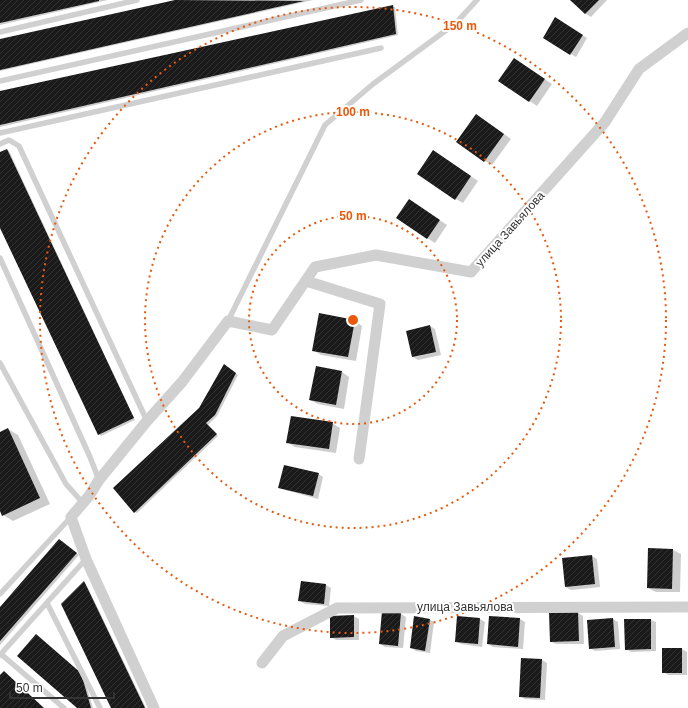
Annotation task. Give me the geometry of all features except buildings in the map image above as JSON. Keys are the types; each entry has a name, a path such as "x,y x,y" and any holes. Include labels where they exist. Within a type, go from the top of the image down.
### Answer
{"street":[{"name":"улица Завьялова","path":"228,321 272,330 315,268 376,255 471,272 604,122 639,69 688,33"},
{"path":"306,282 380,304 359,459"},
{"path":"154,708 86,559 71,517 147,421 182,382 228,321"},
{"name":"улица Завьялова","path":"262,663 283,636 337,608 688,607"}],"lane":[{"path":"0,32 137,0"},
{"path":"0,81 361,0"},
{"path":"228,321 326,125 373,84 456,23 476,0"},
{"path":"0,133 381,48"},
{"path":"0,144 9,140 19,146 147,421"},
{"path":"0,258 99,480"},
{"path":"0,363 66,484 83,503"},
{"path":"0,594 71,517"},
{"path":"64,708 0,654 86,559"},
{"path":"47,603 100,708"}]}
